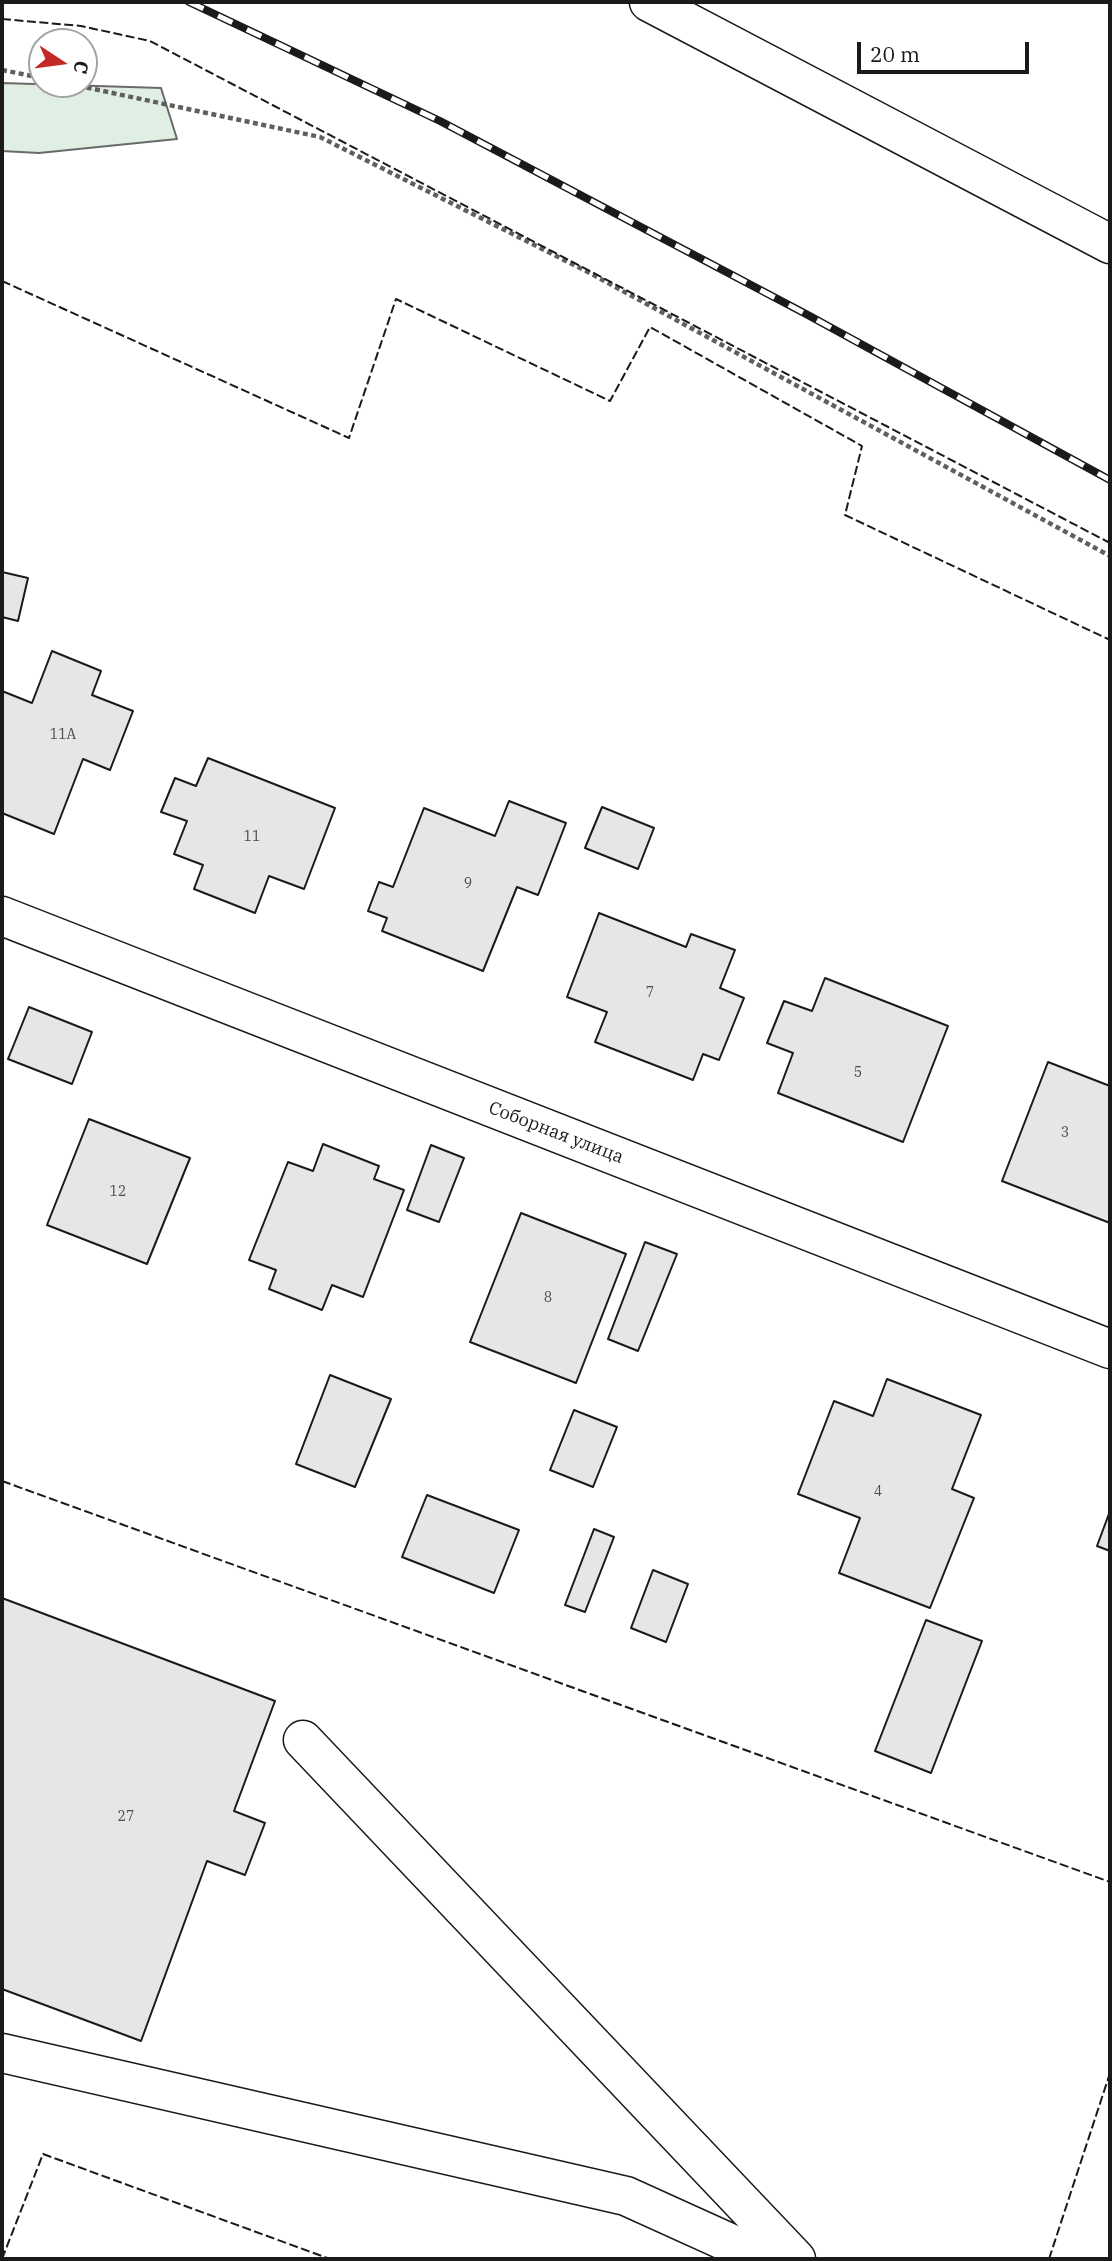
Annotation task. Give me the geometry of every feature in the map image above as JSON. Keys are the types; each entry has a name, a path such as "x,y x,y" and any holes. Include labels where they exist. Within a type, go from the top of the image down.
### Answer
{"street":[{"path":"649,2 1110,244"},
{"name":"Соборная улица","path":"2,916 1110,1349"},
{"path":"303,1740 796,2259"},
{"path":"2,2053 625,2196 765,2259"}],"path":[{"path":"2,69 28,75"},
{"path":"98,90 320,137 586,271 1110,556"}],"green space":[{"path":"2,83 28,84 28,98 98,98 98,86 161,88 177,139 39,153 2,151"}],"building":[{"path":"2,572 28,578 18,621 2,617"},
{"path":"52,651 101,671 92,695 133,711 110,770 83,759 54,834 2,813 2,691 32,703"},
{"path":"208,758 335,808 304,889 269,876 255,913 194,889 203,865 174,854 187,821 161,812 175,778 196,786"},
{"path":"509,801 566,823 538,895 517,887 483,971 382,931 387,918 368,911 379,882 393,887 424,808 495,836"},
{"path":"602,807 654,828 638,869 585,848"},
{"path":"599,913 686,947 691,934 735,950 720,988 744,998 719,1060 703,1054 693,1080 595,1042 607,1012 567,997"},
{"path":"825,978 948,1026 903,1142 778,1093 793,1053 767,1043 784,1001 812,1011"},
{"path":"29,1007 92,1032 72,1084 8,1059"},
{"path":"1048,1062 1110,1086 1110,1223 1002,1181"},
{"path":"89,1119 190,1158 147,1264 47,1225"},
{"path":"323,1144 379,1166 374,1179 404,1190 363,1297 332,1285 322,1310 269,1289 276,1270 249,1260 288,1162 313,1171"},
{"path":"431,1145 464,1158 439,1222 407,1210"},
{"path":"521,1213 626,1254 576,1383 470,1342"},
{"path":"645,1242 677,1254 638,1351 608,1339"},
{"path":"330,1375 391,1399 355,1487 296,1464"},
{"path":"887,1379 981,1415 952,1489 974,1498 930,1608 839,1573 860,1518 798,1494 834,1401 873,1416"},
{"path":"574,1410 617,1427 593,1487 550,1470"},
{"path":"427,1495 519,1530 494,1593 402,1557"},
{"path":"1110,1511 1110,1551 1097,1546"},
{"path":"594,1529 614,1537 585,1612 565,1605"},
{"path":"653,1570 688,1584 666,1642 631,1628"},
{"path":"2,1598 275,1701 234,1811 265,1823 245,1875 207,1861 141,2041 2,1989"},
{"path":"926,1620 982,1641 931,1773 875,1751"}],"railway":[{"path":"189,2 440,121 806,314 1110,480"}],"fence":[{"path":"2,19 81,26 150,41 1110,543"},
{"path":"2,281 349,438 396,299 610,401 650,327 862,446 845,515 1110,640"},
{"path":"2,1481 1110,1882"},
{"path":"1049,2259 1110,2073"},
{"path":"2,2259 43,2154 330,2259"}]}
